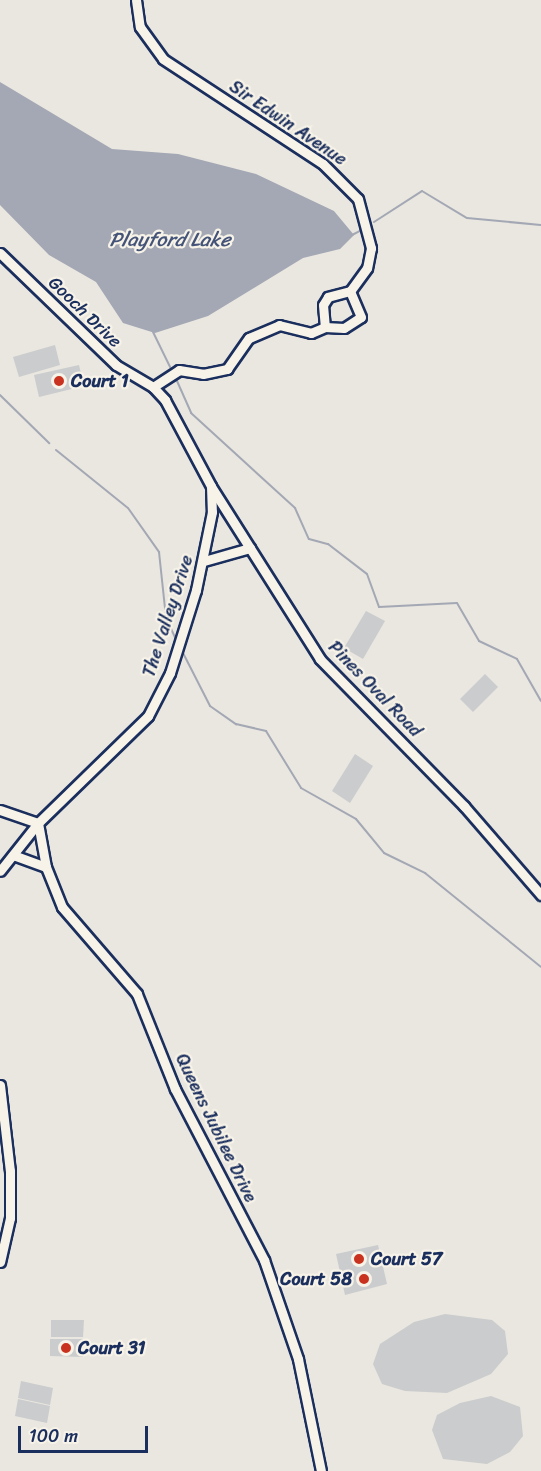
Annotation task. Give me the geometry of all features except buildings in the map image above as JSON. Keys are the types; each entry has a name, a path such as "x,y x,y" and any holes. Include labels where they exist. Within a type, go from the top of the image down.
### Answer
{"street":[{"name":"Sir Edwin Avenue","path":"136,0 140,27 163,59 350,187 367,225 371,248 367,268 350,291"},
{"name":"Gooch Drive","path":"0,253 116,365 153,387"},
{"path":"211,486 165,400 153,387 178,370 203,374 227,369 239,346 259,331 279,325 311,333 325,327 344,328 361,317 350,291 328,297 322,305 325,327"},
{"name":"Pines Oval Road","path":"211,486 320,659 464,806 541,895"},
{"name":"The Valley Drive","path":"0,872 38,823 148,716 176,651 204,561 211,486"},
{"path":"204,561 250,548"},
{"path":"0,810 38,823"},
{"name":"Queens Jubilee Drive","path":"38,823 46,867 62,907 137,994 180,1098 264,1260 298,1359 321,1471"},
{"path":"13,855 46,867"},
{"path":"0,1085 10,1195 0,1262"}],"shaded area":[{"path":"55,345 60,365 19,377 13,357"},
{"name":"Court 1","path":"79,365 84,386 39,397 34,375"},
{"path":"366,611 385,621 363,659 344,648"},
{"path":"485,674 498,687 473,712 460,699"},
{"path":"355,754 373,766 350,803 332,791"},
{"path":"378,1245 387,1284 345,1295 336,1254"},
{"path":"445,1314 492,1320 505,1331 508,1354 491,1374 447,1393 405,1391 382,1384 373,1364 380,1344 414,1322"},
{"path":"51,1320 84,1320 83,1337 51,1337"},
{"name":"Court 31","path":"50,1339 83,1339 83,1357 50,1356"},
{"path":"21,1381 53,1388 50,1405 18,1398"},
{"path":"491,1396 520,1407 523,1436 510,1452 487,1464 443,1459 432,1430 437,1415 460,1403"},
{"path":"18,1399 50,1406 47,1423 15,1416"}],"water":[{"name":"Playford Lake","path":"0,82 112,149 178,154 256,174 334,211 354,235 340,249 303,258 208,316 155,333 123,323 96,282 49,255 0,205"}],"waterway":[{"path":"374,222 422,191 467,218 541,225"},
{"path":"352,235 360,231"},
{"path":"153,332 170,367"},
{"path":"177,381 191,413 295,508 309,539 328,544 367,574 379,607 457,603 479,641 517,659 541,701"},
{"path":"0,395 49,443"},
{"path":"56,450 128,508 159,552 166,618 176,639"},
{"path":"181,649 210,706 236,724 266,731 301,788 356,819 384,853 425,873 541,967"}],"place":[{"name":"Court 1","path":"59,381"},
{"name":"Court 57","path":"359,1259"},
{"name":"Court 58","path":"364,1279"},
{"name":"Court 31","path":"66,1348"}]}
